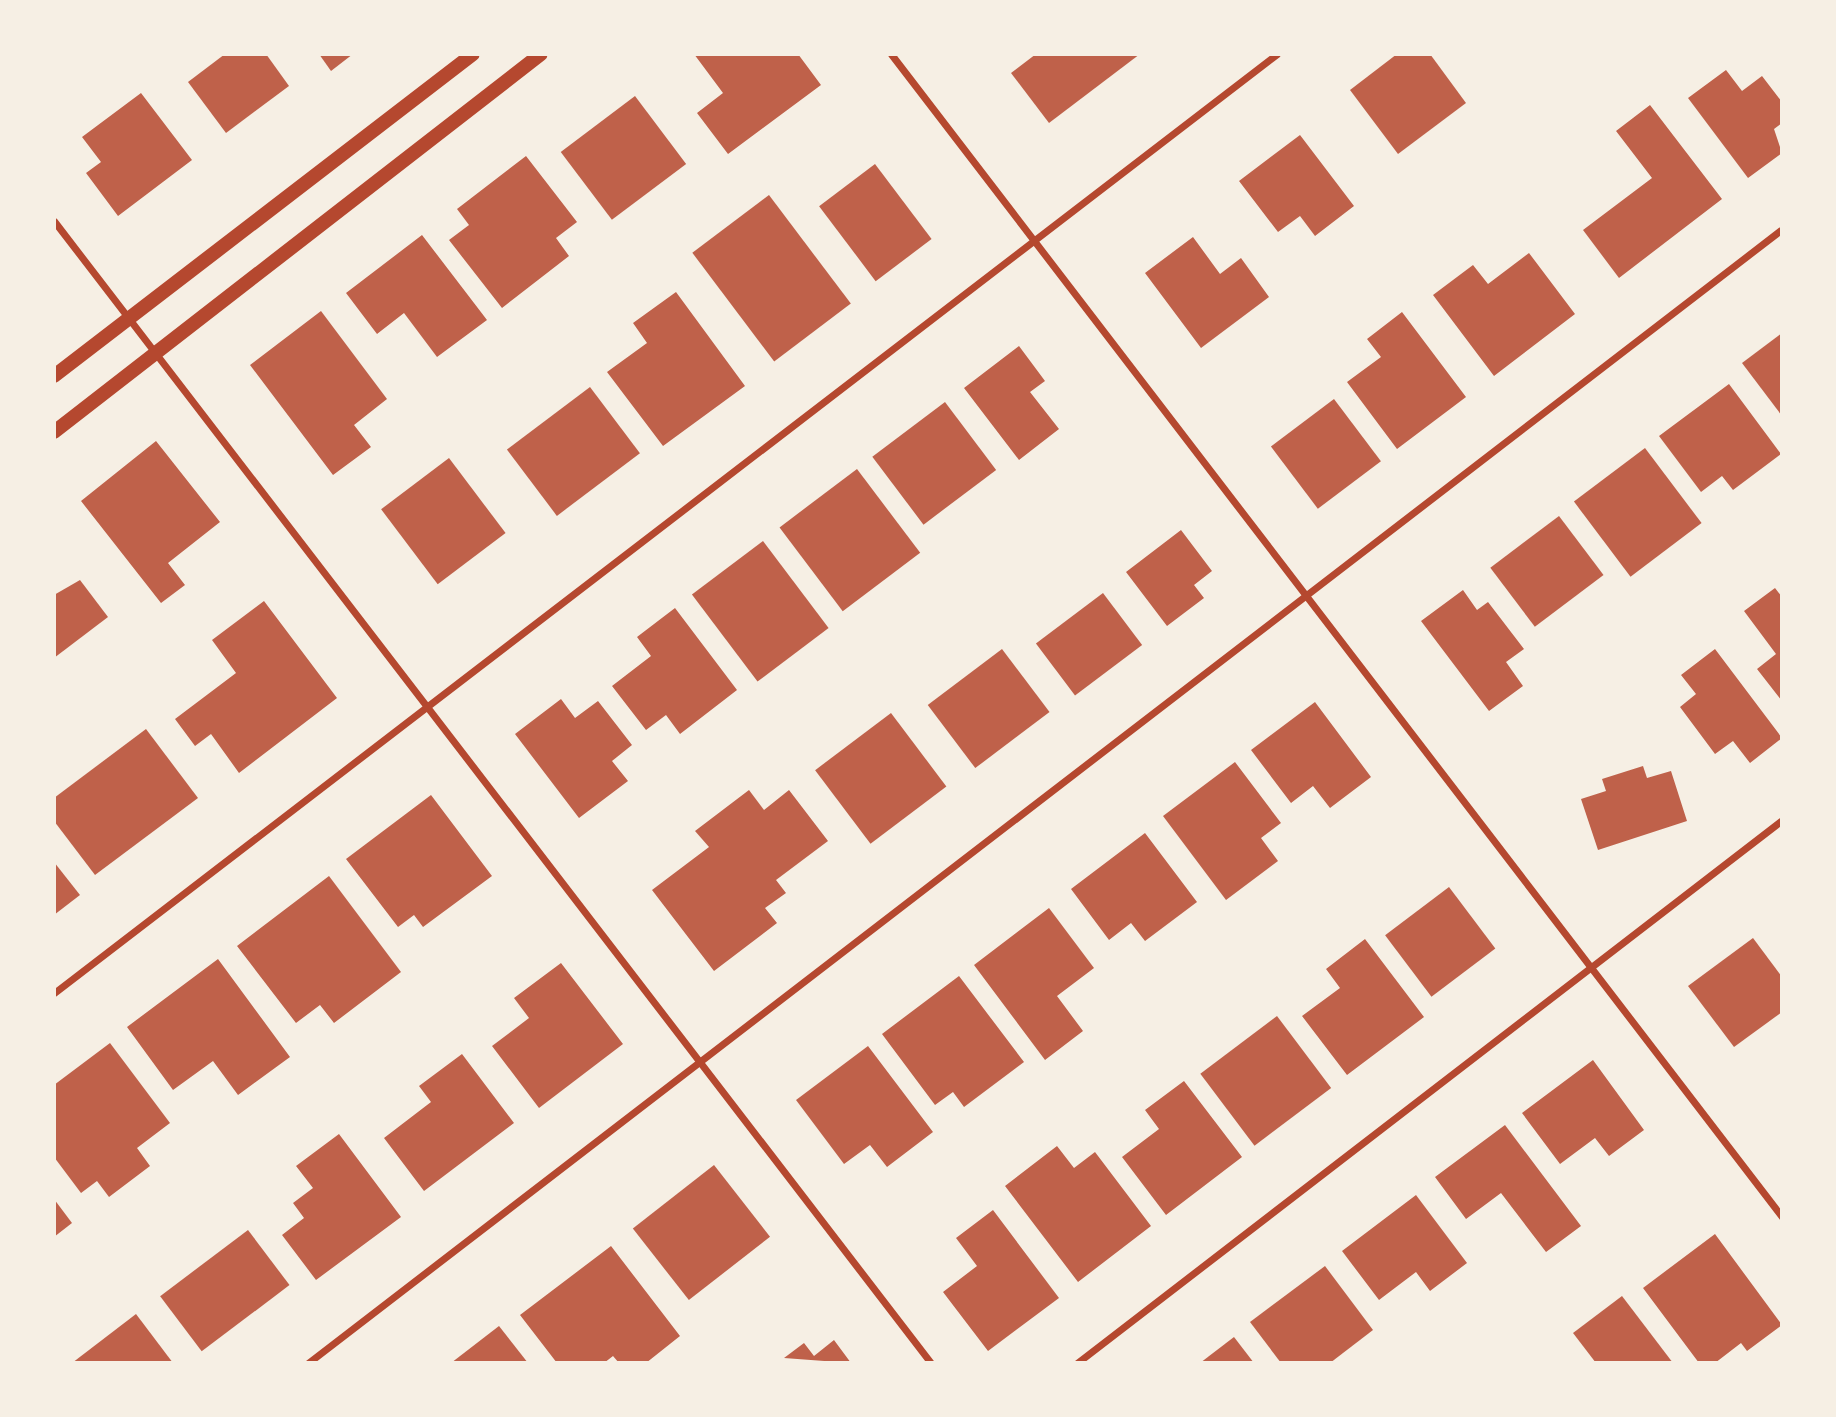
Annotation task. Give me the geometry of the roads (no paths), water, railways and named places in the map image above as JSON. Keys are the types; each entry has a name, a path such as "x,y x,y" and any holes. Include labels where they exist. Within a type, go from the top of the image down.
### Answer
{"main road":[{"path":"54,376 473,54"},
{"path":"54,432 541,54"}],"street":[{"path":"891,54 1782,1217"},
{"path":"54,993 1276,54"},
{"path":"54,221 931,1363"},
{"path":"308,1363 1782,229"},
{"path":"1077,1363 1782,820"}]}
